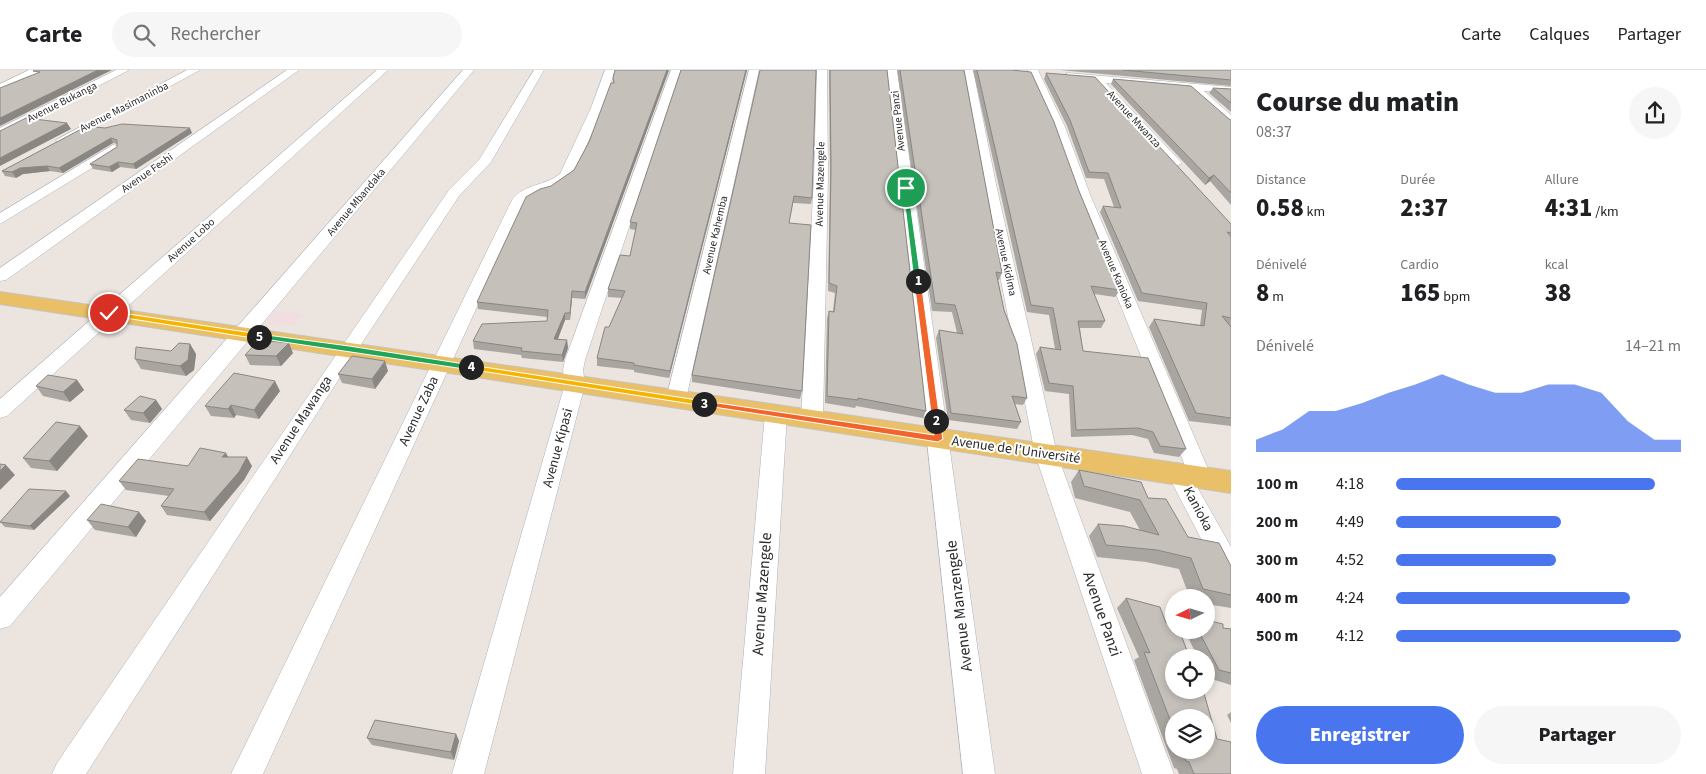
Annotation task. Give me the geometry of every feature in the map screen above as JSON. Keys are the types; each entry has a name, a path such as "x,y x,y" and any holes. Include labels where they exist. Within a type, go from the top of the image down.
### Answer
{"main road":[{"name":"Avenue de l’Université","path":"0,298 109,313 243,335 349,348 676,400 1231,482"}],"street":[{"path":"0,88 38,70"},
{"name":"Avenue Bukanga","path":"0,133 124,70"},
{"name":"Avenue Masimaninba","path":"49,146 195,70"},
{"name":"Avenue Feshi","path":"0,276 294,70"},
{"name":"Avenue Lobo","path":"0,411 383,70"},
{"name":"Avenue Mbandaka","path":"243,335 469,70"},
{"name":"Avenue Mawanga","path":"68,774 349,348 454,193 484,162 539,70"},
{"name":"Avenue Zaba","path":"247,774 519,200 530,191 559,181 566,176 597,108 610,70"},
{"name":"Avenue Kipasi","path":"468,774 575,384 573,370 575,360 676,70"},
{"name":"Avenue Kahemba","path":"676,400 754,70"},
{"name":"Avenue Mazengele","path":"812,419 821,176 822,70"},
{"name":"Avenue Panzi","path":"892,70 938,439"},
{"name":"Avenue Kidima","path":"968,70 990,189 1046,454"},
{"path":"1111,70 1121,81"},
{"path":"1036,72 1121,81 1192,81 1210,88 1231,90"},
{"name":"Avenue Kanioka","path":"1036,72 1059,127 1190,476"},
{"name":"Avenue Mwanza","path":"1097,79 1185,174"},
{"path":"1192,81 1231,121"},
{"path":"0,219 113,149"},
{"path":"0,617 243,335"},
{"name":"Avenue Mazengele","path":"749,774 776,414"},
{"name":"Avenue Manzengele","path":"938,439 979,774"},
{"name":"Avenue Panzi","path":"1046,454 1158,774"},
{"name":"Kanioka","path":"1190,476 1231,571"}],"shaded area":[{"path":"276,311 303,314 293,326 265,323"}],"building":[{"path":"98,70 0,118 0,88 40,72 33,71"},
{"path":"615,70 667,70 585,292 572,291 570,313 565,313 554,339 567,340 562,355 521,351 522,348 473,341 482,324 547,321 548,310 477,302 526,197 540,189 551,186 574,170 589,142 611,83 614,83"},
{"path":"681,70 746,70 670,371 634,365 634,363 597,358 605,327 609,327 625,291 608,289 620,255 630,256 637,223 630,222"},
{"path":"760,70 816,70 812,198 794,196 789,223 811,225 802,391 692,375"},
{"path":"830,70 887,70 926,411 858,398 858,400 827,396 829,311 834,312 837,286 829,283"},
{"path":"900,70 964,70 1002,273 996,272 1004,310 1017,344 1027,398 1012,396 1021,422 951,413 939,330 963,334 955,305 935,303"},
{"path":"977,70 1031,72 1054,122 1079,191 1120,290 1091,286 1105,321 1078,321 1083,351 1148,358 1186,449 1160,446 1153,432 1138,428 1076,430 1073,386 1049,383 1040,347 1061,350 1053,308 1031,305"},
{"path":"1123,70 1231,70 1231,80"},
{"path":"1046,73 1095,77 1231,224 1231,233 1227,232 1231,237 1231,318 1222,316 1231,327 1231,418 1196,413 1154,319 1204,326 1207,303 1142,293 1103,206 1121,208 1108,173 1089,172 1070,120"},
{"path":"1113,79 1191,86 1231,120 1231,193 1214,175 1209,178"},
{"path":"1213,88 1231,89 1231,103"},
{"path":"26,118 67,123 0,158 0,131"},
{"path":"122,124 190,128 133,164 118,162 109,167 90,164 117,147 117,140 111,138 59,168 47,166 20,168 12,172 2,171 87,126 105,128"},
{"path":"259,340 289,343 276,356 245,355"},
{"path":"179,343 190,344 188,360 180,366 135,359 136,347 171,351"},
{"path":"352,356 385,361 372,379 338,374"},
{"path":"234,373 275,381 254,410 231,405 228,409 205,406"},
{"path":"48,375 77,380 63,392 36,386"},
{"path":"140,396 156,400 143,413 124,410"},
{"path":"56,422 80,426 49,461 23,458"},
{"path":"200,448 226,453 222,457 247,457 239,472 204,512 161,506 174,489 119,481 138,459 188,466"},
{"path":"0,464 6,465 0,471"},
{"path":"1079,470 1141,482 1148,498 1166,499 1188,537 1219,543 1231,566 1231,595 1215,592 1215,589 1203,589 1191,558 1157,550 1106,545 1098,524 1124,526 1159,535 1140,500 1084,486"},
{"path":"29,489 66,491 30,526 0,522"},
{"path":"101,504 139,512 128,527 87,520"},
{"path":"1126,598 1160,607 1165,620 1165,639 1183,639 1186,649 1165,649 1165,699 1206,699 1208,709 1166,709 1144,652 1150,653"},
{"path":"1215,622 1223,624 1223,628 1231,629 1231,673 1219,670 1215,662 1215,649 1208,649 1203,639 1215,639"},
{"path":"375,720 456,734 451,752 367,738"},
{"path":"1215,732 1217,739 1231,742 1231,774 1194,774 1189,762 1185,759 1215,759"}],"route":[{"path":"109,313 243,335 349,348 938,439 906,188"}]}
